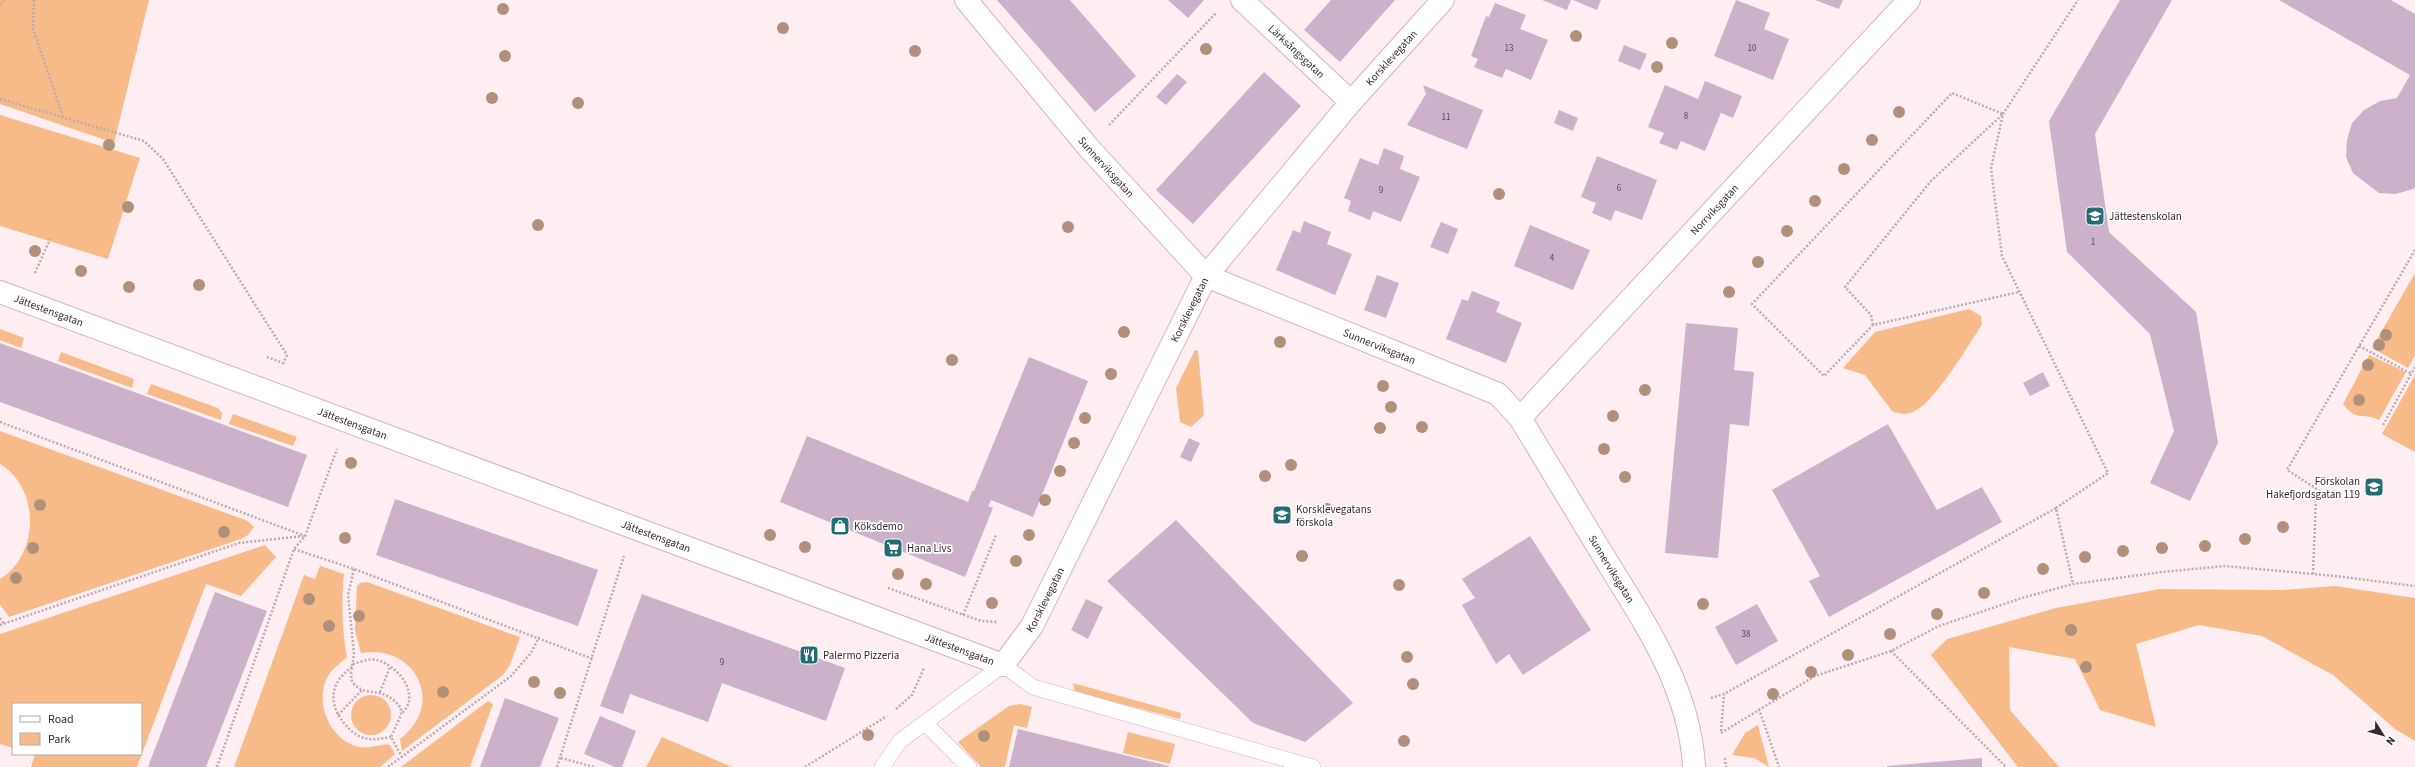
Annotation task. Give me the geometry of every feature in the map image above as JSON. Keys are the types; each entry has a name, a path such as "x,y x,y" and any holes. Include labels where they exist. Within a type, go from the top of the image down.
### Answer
{"street":[{"name":"Sunnerviksgatan","path":"966,0 1088,147 1206,276 1498,394 1520,418 1658,645 1685,708 1693,749 1694,767"},
{"name":"Lärksångsgatan","path":"1242,0 1351,102"},
{"name":"Korsklevegatan","path":"1003,665 1032,626 1206,276 1351,102 1443,0"},
{"name":"Norrviksgatan","path":"1520,418 1909,0"},
{"name":"Jättestensgatan","path":"0,292 1003,665"}],"lane":[{"path":"882,767 900,741 1003,665"},
{"name":"Jättestensgatan","path":"1003,665 1033,687 1314,767"},
{"path":"925,723 969,767"}],"path":[{"path":"0,6 6,0"},
{"path":"34,0 34,29 63,117"},
{"path":"1873,326 1871,315 1846,287 1931,180 2003,114 2078,0"},
{"path":"1088,147 1218,11"},
{"path":"2003,114 1952,93 1752,304 1824,376 1873,326 2019,292"},
{"path":"0,99 144,141 163,159 287,355 270,392"},
{"path":"1685,708 1724,694 2056,508 2108,474 2002,256 1991,168 2003,114"},
{"path":"33,277 51,237"},
{"path":"2313,574 2316,497 2320,491 2287,470 2415,250"},
{"path":"2359,346 2412,374"},
{"path":"2382,425 2415,367"},
{"path":"0,422 306,536"},
{"path":"217,767 294,549 306,536 338,446"},
{"path":"2056,508 2073,584"},
{"path":"557,767 633,528"},
{"path":"963,615 996,535"},
{"path":"0,625 239,543 306,536"},
{"path":"294,549 354,568 539,637 592,659"},
{"path":"1720,733 1815,676 1891,651 1939,626 2022,598 2073,584 2162,572 2225,566 2313,574 2415,586"},
{"path":"354,568 348,595 353,666 352,682 362,690 380,692 395,701 401,708 401,715"},
{"path":"881,586 981,621 999,623"},
{"path":"804,767 893,712 912,695 937,640 948,610"},
{"path":"0,618 4,624"},
{"path":"388,767 511,676 531,653 539,637"},
{"path":"1891,651 2006,767"},
{"path":"377,660 390,667 407,684 407,709 401,715 391,737 369,739 358,736 348,729 338,715 333,704 334,686 344,673 353,666 377,660"},
{"path":"380,692 390,667"},
{"path":"338,715 362,690"},
{"path":"1722,740 1720,733 1724,694"},
{"path":"1759,709 1779,767"},
{"path":"391,737 402,756"},
{"path":"1724,753 1726,767"},
{"path":"561,758 594,767"}],"green space":[{"path":"0,0 149,0 114,143 0,104"},
{"path":"0,115 140,158 108,259 0,226"},
{"path":"2415,273 2415,355 2408,368 2372,348"},
{"path":"1969,309 1981,316 1982,325 1941,386 1922,407 1913,412 1902,414 1892,411 1865,375 1843,368 1875,332"},
{"path":"0,329 24,338 21,348 0,340"},
{"path":"1195,350 1198,351 1204,415 1191,427 1180,422 1176,388"},
{"path":"61,352 134,379 132,388 58,361"},
{"path":"2369,355 2406,372 2379,420 2356,415 2348,410 2343,404"},
{"path":"2415,375 2415,452 2382,434"},
{"path":"151,384 218,408 222,413 221,420 147,394"},
{"path":"233,414 297,437 293,446 229,424"},
{"path":"0,431 248,521 254,527 248,535 241,539 9,617 0,604 0,579 13,568 22,554 28,538 30,521 28,504 22,489 13,475 0,464"},
{"path":"265,545 276,557 241,596 206,584 142,754 142,703 12,703 12,748 0,744 0,634"},
{"path":"320,566 344,574 342,616 347,657 334,668 328,676 324,686 324,709 333,729 350,744 360,747 390,745 395,754 380,767 234,767 304,575 315,579"},
{"path":"367,582 520,637 510,665 503,675 402,751 400,739 414,725 421,709 422,693 418,679 409,666 396,657 380,652 361,653 355,630 357,586 360,583"},
{"path":"2335,586 2415,598 2415,741 2395,729 2333,675 2262,636 2199,625 2136,644 2156,727 2100,710 2075,659 2009,647 2010,710 2059,767 2018,767 1931,655 1947,639 2056,608 2160,589 2282,590"},
{"path":"1073,683 1181,713 1180,719 1075,692"},
{"path":"375,695 382,698 388,704 391,715 390,723 382,732 375,735 367,735 360,732 352,723 351,711 354,704 363,696"},
{"path":"488,701 493,704 470,767 401,767"},
{"path":"1021,704 1032,707 1027,728 1014,725 1005,767 981,767 958,742 1009,706"},
{"path":"1758,725 1769,767 1754,758 1732,755 1745,733"},
{"path":"1128,732 1175,744 1170,764 1123,753"},
{"path":"662,737 732,767 646,767"},
{"path":"35,755 142,755 137,767 31,767"}],"building":[{"path":"997,0 1070,0 1136,76 1095,112"},
{"path":"1168,0 1204,0 1188,18"},
{"path":"1331,0 1395,0 1340,62 1304,30"},
{"path":"1542,0 1571,0 1567,10"},
{"path":"1573,0 1601,0 1597,10"},
{"path":"1736,0 1770,13 1764,29 1789,39 1773,80 1714,56"},
{"path":"1815,0 1843,0 1839,9"},
{"path":"2120,0 2172,0 2095,134 2109,232 2196,312 2218,443 2190,501 2150,483 2174,431 2150,334 2067,252 2049,121"},
{"path":"2279,0 2391,0 2415,14 2415,187 2413,189 2396,194 2379,193 2353,173 2346,157 2347,140 2352,123 2364,110 2380,101 2397,98 2410,75"},
{"path":"1495,3 1526,15 1520,29 1548,40 1531,80 1506,69 1502,78 1474,67 1478,59 1471,56 1486,16 1489,17"},
{"path":"1624,45 1647,54 1640,70 1618,61"},
{"path":"1264,72 1301,106 1193,224 1156,190"},
{"path":"1177,74 1187,82 1166,105 1156,97"},
{"path":"1705,81 1742,96 1733,118 1721,113 1705,151 1681,141 1677,150 1659,143 1664,133 1648,127 1665,85 1698,99"},
{"path":"1423,85 1483,110 1467,149 1407,125 1426,94"},
{"path":"1559,110 1578,118 1573,131 1554,123"},
{"path":"1384,148 1404,156 1400,169 1420,177 1401,222 1373,211 1370,220 1348,211 1351,201 1344,198 1360,158 1378,165"},
{"path":"1597,156 1657,180 1642,220 1615,210 1611,221 1592,213 1596,203 1581,197"},
{"path":"1304,221 1331,232 1327,244 1352,254 1335,295 1276,270 1293,230 1300,233"},
{"path":"1441,222 1458,229 1448,254 1430,247"},
{"path":"1530,225 1590,250 1573,290 1514,266"},
{"path":"1377,275 1399,283 1386,318 1364,310"},
{"path":"1472,291 1500,302 1496,312 1522,323 1506,363 1446,339 1462,299 1468,301"},
{"path":"1686,323 1738,328 1734,370 1754,372 1749,426 1730,424 1718,558 1665,553"},
{"path":"0,343 307,455 288,507 0,402"},
{"path":"1029,357 1088,381 1033,517 991,500 988,506 993,508 965,577 780,502 807,436 968,502 972,491 974,491"},
{"path":"2043,372 2050,386 2030,396 2023,383"},
{"path":"1888,424 1937,510 1982,487 2002,522 1829,617 1809,581 1820,576 1772,490"},
{"path":"1189,438 1200,443 1191,462 1180,457"},
{"path":"395,499 598,570 578,626 376,555"},
{"path":"1176,520 1353,703 1305,742 1253,723 1107,581"},
{"path":"1530,536 1591,630 1523,675 1509,654 1496,664 1462,605 1475,598 1462,579"},
{"path":"215,592 267,611 206,767 148,767"},
{"path":"642,594 845,668 826,721 722,683 708,722 630,694 623,714 600,706"},
{"path":"1086,599 1103,607 1088,639 1071,630"},
{"path":"1757,604 1778,641 1736,665 1715,627"},
{"path":"505,698 559,718 540,767 480,767"},
{"path":"600,716 636,731 622,767 615,767 584,754"},
{"path":"1018,729 1169,766 1169,767 1009,767"},
{"path":"1982,758 1982,767 1887,767 1887,766"}],"place":[{"name":"Jättestenskolan","path":"2095,216"},
{"name":"Förskolan Hakefjordsgatan 119","path":"2374,487"},
{"name":"Korsklevegatans förskola","path":"1282,515"},
{"name":"Köksdemo","path":"840,526"},
{"name":"Hana Livs","path":"893,548"},
{"name":"Palermo Pizzeria","path":"809,655"}]}
